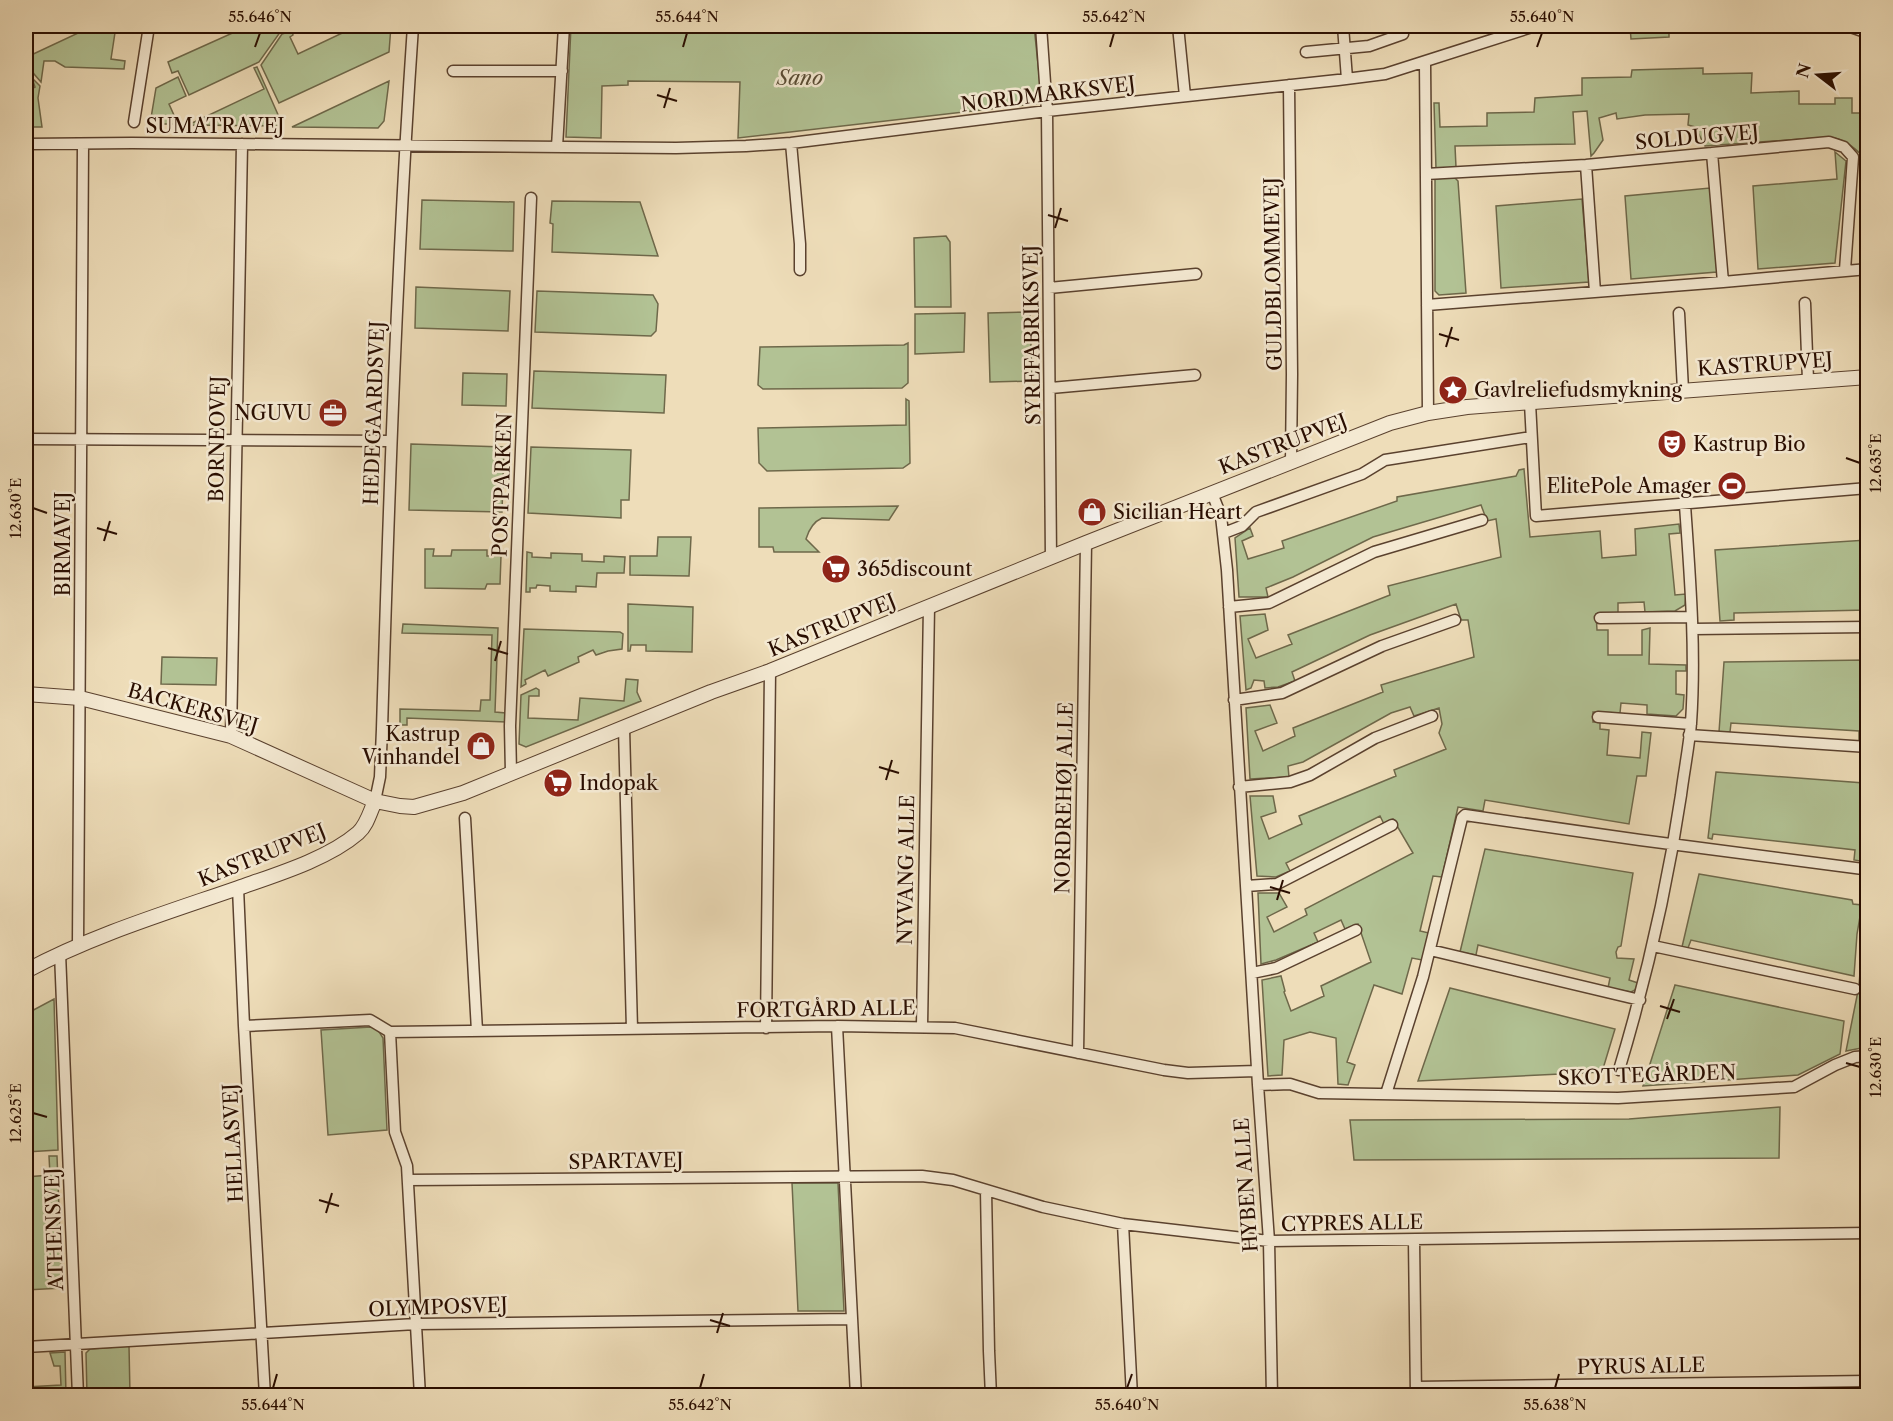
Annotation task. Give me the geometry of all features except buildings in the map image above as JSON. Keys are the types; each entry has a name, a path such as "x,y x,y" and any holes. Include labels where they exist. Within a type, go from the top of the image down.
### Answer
{"street":[{"path":"134,122 149,26"},
{"name":"HEDEGAARDSVEJ","path":"375,801 380,777 390,441 413,26"},
{"path":"558,147 564,26"},
{"name":"SYREFABRIKSVEJ","path":"1041,26 1047,111 1051,558"},
{"path":"1178,26 1185,96"},
{"path":"1343,26 1347,79"},
{"name":"NORDMARKSVEJ","path":"405,145 676,148 791,142 1385,74 1425,62 1514,29 1535,26"},
{"path":"1848,26 1868,33"},
{"path":"1306,52 1370,46 1403,34"},
{"path":"1425,62 1428,413"},
{"path":"453,71 562,71"},
{"name":"GULDBLOMMEVEJ","path":"1289,85 1291,461"},
{"path":"791,142 800,244 800,270"},
{"name":"SOLDUGVEJ","path":"1426,174 1586,165 1829,142 1844,147 1853,157 1845,270"},
{"name":"SUMATRAVEJ","path":"26,144 405,145"},
{"name":"BIRMAVEJ","path":"78,944 83,144"},
{"name":"BORNEOVEJ","path":"231,736 242,144"},
{"path":"1712,153 1723,282"},
{"path":"1586,165 1595,292"},
{"name":"POSTPARKEN","path":"511,773 510,726 531,198"},
{"path":"1427,305 1868,269"},
{"path":"1049,288 1196,274"},
{"path":"1805,303 1808,380"},
{"path":"1679,313 1683,390"},
{"path":"1051,388 1195,375"},
{"name":"KASTRUPVEJ","path":"26,971 78,944 287,871 340,846 362,829 375,801 400,806 429,805 1390,423 1428,413 1467,407 1868,377"},
{"path":"1530,403 1536,516 1868,488"},
{"path":"1224,534 1242,526 1256,512 1362,474 1385,460 1531,437"},
{"path":"26,440 390,441"},
{"name":"HYBEN ALLE","path":"1212,493 1221,516 1224,534 1229,607 1269,1242 1272,1395"},
{"name":"SKOTTEGÅRDEN","path":"1618,1070 1640,1000 1653,946 1673,845 1690,729 1693,629 1685,505"},
{"path":"1229,607 1269,603 1374,552 1482,520"},
{"name":"NORDREHØJ ALLE","path":"1078,1053 1086,543"},
{"name":"NYVANG ALLE","path":"922,1026 928,606"},
{"path":"1600,618 1692,617"},
{"path":"1234,700 1282,693 1382,646 1455,620"},
{"path":"1693,629 1868,627"},
{"path":"766,1028 770,671"},
{"name":"BACKERSVEJ","path":"26,694 80,698 231,736 375,801"},
{"path":"1239,787 1290,782 1310,776 1375,738 1432,716"},
{"path":"1598,717 1868,747"},
{"path":"624,728 632,1029"},
{"path":"1386,1094 1424,977 1462,818 1465,815 1863,869"},
{"path":"465,818 477,1031"},
{"path":"1246,886 1277,884 1392,825"},
{"name":"HELLASVEJ","path":"238,888 266,1395"},
{"path":"1252,973 1276,968 1356,930"},
{"path":"1653,946 1855,989"},
{"path":"1430,950 1640,1000"},
{"name":"ATHENSVEJ","path":"60,952 78,1395"},
{"path":"244,1026 370,1020 390,1032 395,1132 407,1166 420,1395"},
{"path":"837,1026 856,1395"},
{"name":"FORTGÅRD ALLE","path":"390,1032 922,1026 955,1028 1188,1073 1257,1071"},
{"name":"SKOTTEGÅRDEN","path":"1258,1085 1290,1084 1319,1093 1618,1098 1794,1087 1835,1065 1855,1057 1868,1056"},
{"name":"SPARTAVEJ","path":"408,1180 844,1176"},
{"name":"CYPRES ALLE","path":"844,1176 922,1176 954,1180 1043,1207 1123,1224 1269,1242 1868,1233"},
{"path":"986,1190 988,1351 992,1395"},
{"path":"1123,1224 1131,1395"},
{"path":"1414,1240 1416,1391"},
{"name":"OLYMPOSVEJ","path":"26,1347 416,1324 852,1319"},
{"name":"PYRUS ALLE","path":"1416,1391 1868,1381"}],"green space":[{"path":"93,26 116,26 111,59 125,61 124,69 65,67 55,61 44,61 41,82 27,60 29,56"},
{"path":"248,26 282,26 281,31 259,62 189,95 178,71 172,73 168,62"},
{"path":"357,26 391,26 389,52 279,103 261,65 282,34 292,31 293,35 290,37 298,54"},
{"name":"Sano","path":"571,26 1034,26 1042,103 738,138 740,82 628,81 628,85 602,86 601,138 566,137"},
{"path":"1630,26 1669,26 1669,37 1631,39"},
{"path":"257,67 283,126 188,125 264,89 254,68"},
{"path":"1703,68 1703,74 1752,73 1751,93 1799,91 1799,104 1835,104 1835,98 1852,98 1852,113 1867,113 1867,144 1863,156 1848,144 1829,137 1705,146 1695,127 1688,125 1689,114 1645,115 1617,119 1616,113 1599,118 1603,140 1591,156 1587,111 1573,112 1575,144 1455,146 1456,167 1436,169 1434,103 1439,103 1440,127 1487,126 1487,113 1534,112 1535,98 1582,95 1582,78 1631,77 1632,70"},
{"path":"178,77 186,96 169,104 178,124 150,124 156,88"},
{"path":"32,78 40,86 38,98 42,127 26,127 26,95 35,87"},
{"path":"389,81 384,121 378,128 292,127"},
{"path":"1835,152 1846,161 1835,263 1758,269 1753,186 1837,179"},
{"path":"1454,177 1458,181 1466,293 1439,295 1435,291 1435,179"},
{"path":"1710,188 1717,272 1631,279 1625,196"},
{"path":"1582,199 1589,282 1501,288 1496,206"},
{"path":"422,200 514,202 513,251 420,249"},
{"path":"552,201 640,202 658,256 552,252 553,224 550,223"},
{"path":"946,236 950,242 951,307 915,307 914,238"},
{"path":"416,287 510,291 508,331 415,328"},
{"path":"537,291 653,295 658,304 656,331 651,336 535,332"},
{"path":"1030,312 1032,381 990,382 988,313"},
{"path":"965,313 964,352 915,354 915,314"},
{"path":"908,343 908,383 902,388 763,389 758,385 760,347 904,345"},
{"path":"534,371 666,375 664,413 532,408"},
{"path":"463,373 507,374 506,406 462,405"},
{"path":"906,399 909,401 910,463 903,468 767,471 759,463 758,428 906,425"},
{"path":"411,444 504,447 502,512 409,510"},
{"path":"531,447 631,450 629,500 621,500 621,518 528,513"},
{"path":"1524,469 1530,537 1600,531 1602,558 1636,555 1635,529 1679,524 1680,533 1669,534 1675,595 1686,594 1685,605 1675,611 1645,612 1644,602 1618,603 1618,613 1596,614 1597,630 1608,630 1608,655 1642,655 1642,630 1650,628 1649,664 1686,665 1686,671 1676,671 1676,694 1684,695 1683,709 1676,716 1647,714 1647,705 1621,703 1620,713 1593,712 1593,722 1600,722 1600,729 1609,730 1607,755 1640,758 1642,732 1651,733 1646,776 1637,776 1629,824 1485,800 1483,811 1458,807 1442,877 1433,876 1420,931 1429,933 1422,960 1412,958 1402,994 1374,985 1347,1062 1355,1065 1348,1085 1338,1084 1336,1038 1310,1032 1284,1040 1282,1075 1268,1076 1262,980 1281,976 1291,1011 1324,996 1321,986 1371,962 1358,924 1345,929 1341,920 1314,933 1318,942 1261,964 1258,893 1279,893 1287,907 1267,917 1274,932 1307,915 1305,909 1413,853 1393,819 1384,824 1380,816 1286,863 1290,871 1276,877 1257,876 1250,796 1273,796 1276,812 1261,817 1269,839 1302,824 1299,816 1396,776 1394,770 1446,749 1439,733 1442,724 1439,708 1414,716 1410,707 1391,713 1303,762 1288,766 1289,777 1250,779 1246,708 1270,705 1277,723 1255,731 1263,751 1295,736 1293,728 1383,692 1381,685 1474,657 1468,620 1461,620 1456,604 1370,635 1292,672 1295,681 1278,687 1265,688 1264,681 1254,680 1251,688 1246,690 1240,616 1265,614 1268,630 1248,639 1256,658 1292,644 1288,635 1390,595 1388,586 1501,557 1496,519 1487,521 1481,505 1373,537 1266,588 1268,597 1239,597 1235,538 1250,528 1253,536 1242,541 1248,559 1284,548 1282,541 1397,501 1397,497 1516,476 1519,470"},
{"path":"898,506 889,520 822,518 812,526 806,539 819,552 774,552 773,547 759,547 759,508"},
{"path":"658,537 691,537 689,576 630,575 630,556 657,556"},
{"path":"1867,540 1867,610 1734,613 1734,620 1720,621 1715,550"},
{"path":"425,549 434,549 433,556 451,556 452,550 487,550 487,556 501,556 500,584 487,584 485,589 425,588"},
{"path":"527,552 532,553 532,557 551,558 551,553 582,554 582,561 604,562 604,556 625,557 624,573 597,573 596,587 576,586 576,592 550,591 550,586 537,585 536,588 530,588 530,592 526,592"},
{"path":"628,604 693,607 692,652 646,651 646,645 631,645 628,651"},
{"path":"403,624 498,628 495,712 506,713 506,722 407,718 407,725 400,725 400,709 480,711 481,700 490,700 492,635 402,633"},
{"path":"524,629 620,632 623,634 622,649 596,655 593,650 578,657 579,662 548,676 545,670 525,680 526,684 521,687"},
{"path":"162,657 217,658 216,685 161,684"},
{"path":"1867,660 1867,741 1859,741 1859,731 1731,723 1730,732 1719,732 1724,662"},
{"path":"626,679 638,680 637,692 641,701 526,747 519,744 521,695 536,688 539,690 539,696 529,696 528,718 578,720 580,698 624,701"},
{"path":"1716,772 1864,783 1866,814 1860,861 1854,860 1855,850 1713,834 1712,839 1708,838"},
{"path":"1485,849 1633,873 1621,946 1616,952 1617,958 1634,959 1629,980 1638,983 1635,990 1631,992 1608,988 1610,978 1478,945 1476,955 1460,952"},
{"path":"1699,874 1852,900 1853,904 1862,905 1854,976 1691,940 1688,948 1682,947"},
{"path":"1867,907 1867,1047 1846,1051 1859,986"},
{"path":"1675,985 1844,1021 1840,1054 1798,1075 1643,1086"},
{"path":"1450,988 1615,1029 1602,1072 1418,1081"},
{"path":"54,999 58,1150 26,1152 26,1014"},
{"path":"371,1027 378,1030 383,1038 387,1130 328,1135 321,1030"},
{"path":"1780,1107 1779,1158 1354,1160 1350,1120 1629,1119"},
{"path":"49,1156 57,1156 62,1288 26,1290 26,1177 50,1175"},
{"path":"792,1183 838,1183 844,1311 798,1311"},
{"path":"129,1346 130,1395 87,1395 86,1353 90,1349"},
{"path":"65,1352 66,1395 26,1395 26,1387 61,1385 60,1366 54,1366 50,1353"}],"place":[{"name":"Gavlreliefudsmykning","path":"1453,390"},
{"name":"NGUVU","path":"333,413"},
{"name":"Kastrup Bio","path":"1672,444"},
{"name":"ElitePole Amager","path":"1732,486"},
{"name":"Sicilian Heart","path":"1092,512"},
{"name":"365discount","path":"836,569"},
{"name":"Kastrup Vinhandel","path":"481,746"},
{"name":"Indopak","path":"558,783"}]}
